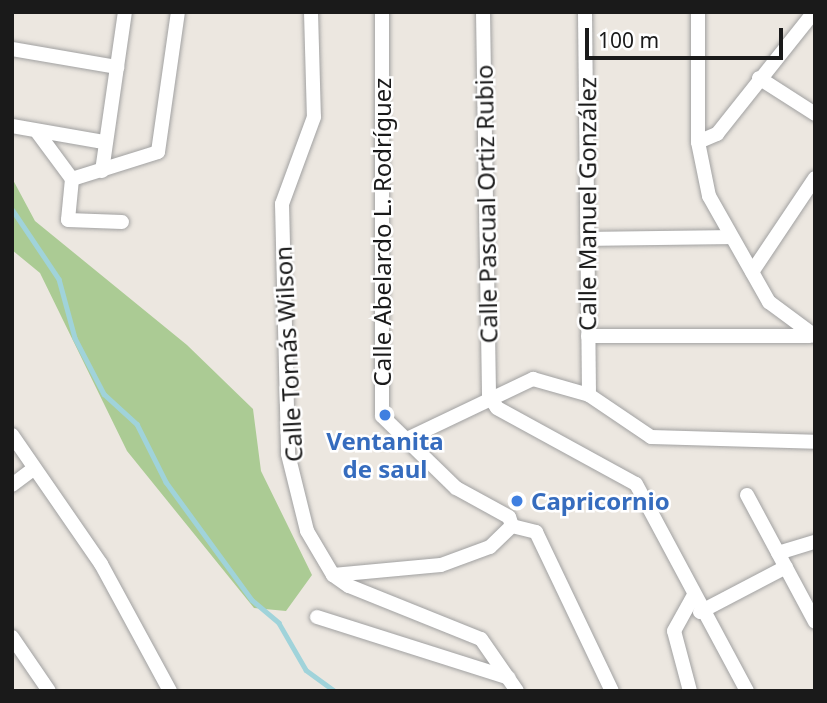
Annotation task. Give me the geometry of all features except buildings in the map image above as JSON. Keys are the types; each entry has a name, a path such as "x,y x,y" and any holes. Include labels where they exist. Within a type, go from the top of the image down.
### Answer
{"street":[{"path":"102,171 104,142 125,12"},
{"path":"72,179 150,158 162,142 178,12"},
{"name":"Calle Tomás Wilson","path":"311,12 314,117 282,204 288,454 307,531 333,575"},
{"name":"Calle Abelardo L. Rodríguez","path":"382,12 382,416 456,488 509,517 512,526 537,532 612,691"},
{"name":"Calle Pascual Ortiz Rubio","path":"483,12 489,396"},
{"name":"Calle Manuel González","path":"585,12 589,395"},
{"path":"698,12 698,142 709,196 729,237 769,302 815,336"},
{"path":"698,142 717,134 758,78 814,12"},
{"path":"12,49 117,67"},
{"path":"758,78 815,114"},
{"path":"12,126 38,133 104,142"},
{"path":"38,133 72,179 68,220 122,222"},
{"path":"751,272 815,178"},
{"path":"588,240 729,237"},
{"path":"588,336 815,336"},
{"path":"815,336 815,345"},
{"path":"407,439 489,396 533,379 589,395 651,437 815,442"},
{"path":"489,396 498,408 635,484 700,612 747,691"},
{"path":"12,435 101,564 170,691"},
{"path":"12,485 33,469"},
{"path":"747,495 815,622"},
{"path":"333,575 441,565 490,547 512,526"},
{"path":"778,553 815,542"},
{"path":"700,612 786,567"},
{"path":"333,575 481,639 517,691"},
{"path":"690,691 674,631 693,597"},
{"path":"317,617 509,678"},
{"path":"12,637 49,691"}],"green space":[{"path":"12,178 35,221 187,345 253,409 261,471 312,575 286,611 254,608 127,451 40,273 12,250"}],"waterway":[{"path":"12,209 59,279 75,338 104,394 137,424 166,482 252,600 279,623 306,670 335,691"}],"place":[{"name":"Ventanita de saul","path":"385,415"},
{"name":"Capricornio","path":"517,501"}]}
